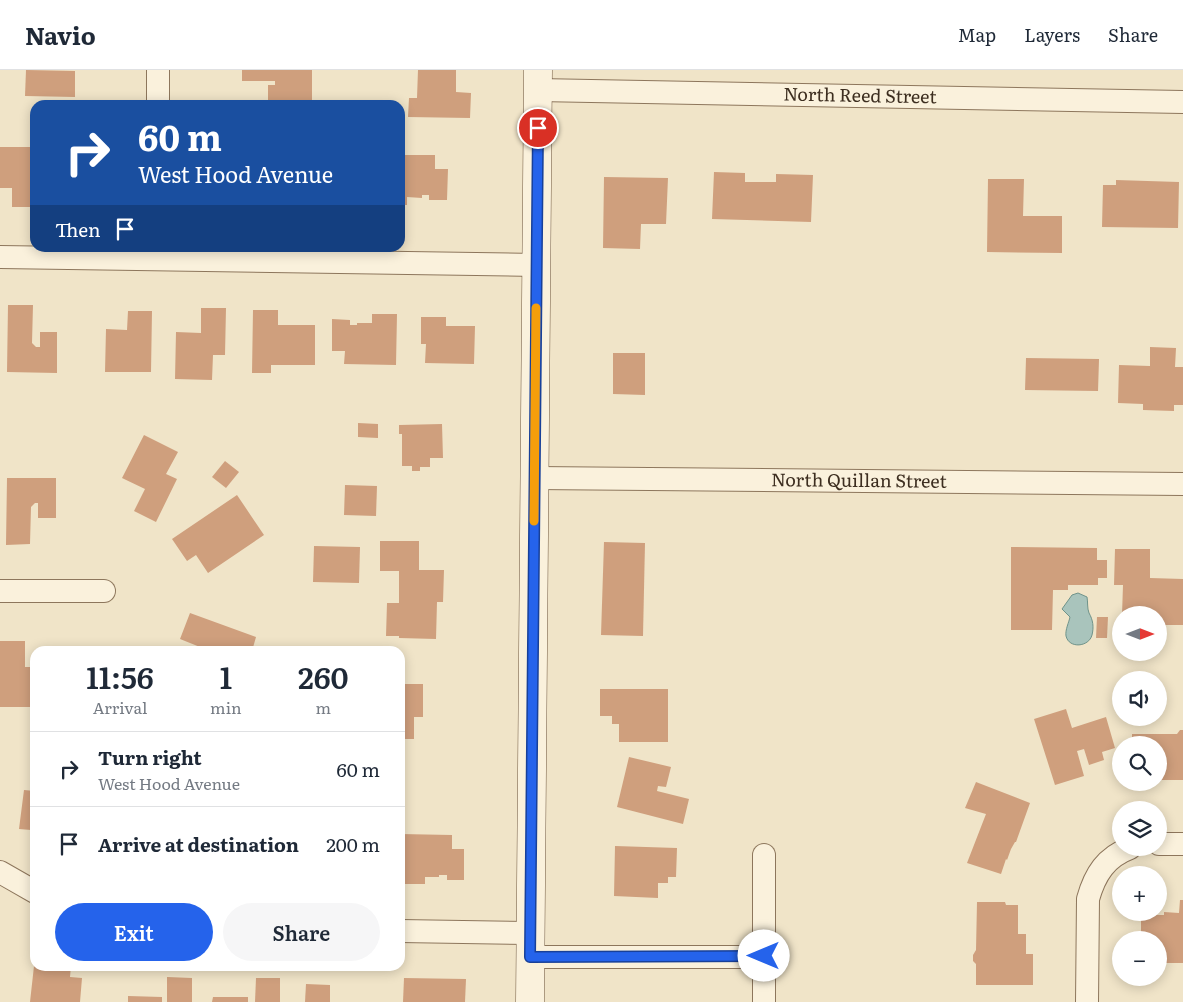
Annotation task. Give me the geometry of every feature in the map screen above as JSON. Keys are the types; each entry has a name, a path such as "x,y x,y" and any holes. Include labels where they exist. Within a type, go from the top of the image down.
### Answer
{"street":[{"path":"158,70 158,100"},
{"path":"530,1002 538,80"},
{"name":"North Reed Street","path":"538,80 1183,102"},
{"path":"0,257 156,253 536,265"},
{"name":"North Quillan Street","path":"535,478 1183,484"},
{"path":"0,591 104,591"},
{"path":"1167,844 1183,844"},
{"path":"764,855 764,1002"},
{"path":"1087,1002 1088,899 1092,885 1105,862 1113,856"},
{"path":"0,872 30,889"},
{"path":"405,932 531,945 764,956"}],"water":[{"path":"1078,593 1087,597 1088,611 1093,626 1090,639 1083,644 1075,645 1066,636 1070,617 1062,609 1072,595"}],"building":[{"path":"26,70 75,71 75,97 25,96"},
{"path":"242,70 312,70 312,100 268,100 268,85 275,85 275,81 242,81"},
{"path":"418,70 456,70 456,92 471,93 470,118 408,117 409,98 417,98"},
{"path":"0,147 30,147 30,207 12,207 12,188 0,188"},
{"path":"405,155 435,155 435,169 448,169 447,200 429,200 429,195 422,195 422,198 407,197 407,205 405,205"},
{"path":"714,172 745,173 745,182 776,182 776,174 813,175 811,222 712,219"},
{"path":"604,177 668,178 666,224 641,224 640,249 603,248"},
{"path":"988,179 1024,179 1023,216 1062,216 1062,253 987,252"},
{"path":"1116,180 1179,182 1178,228 1102,227 1103,185 1116,185"},
{"path":"8,305 33,305 32,343 36,347 40,347 40,332 57,332 57,373 7,372"},
{"path":"201,308 226,308 225,355 213,355 212,380 175,379 176,332 201,333"},
{"path":"253,310 278,310 278,325 315,325 315,365 271,365 271,373 252,373"},
{"path":"128,311 152,311 151,372 105,372 106,329 127,330"},
{"path":"372,314 397,314 396,365 344,364 345,351 332,351 332,319 350,320 350,325 357,325 357,323 372,323"},
{"path":"421,317 446,317 446,326 475,326 474,364 425,363 426,344 421,344"},
{"path":"1150,347 1176,348 1175,367 1183,367 1183,405 1174,405 1174,411 1143,410 1143,404 1118,403 1119,365 1150,366"},
{"path":"613,353 645,353 645,395 613,394"},
{"path":"1026,358 1099,359 1098,391 1025,390"},
{"path":"358,423 378,424 378,438 358,437"},
{"path":"442,424 443,458 430,458 430,467 420,467 420,471 412,471 412,466 402,466 402,434 399,434 399,425"},
{"path":"144,435 178,452 166,474 177,479 156,522 134,511 145,489 122,478"},
{"path":"225,461 239,472 226,488 212,477"},
{"path":"7,478 56,478 56,518 38,518 38,503 31,507 30,544 6,545"},
{"path":"345,485 377,486 376,516 344,515"},
{"path":"237,495 264,535 208,573 196,555 187,561 172,539"},
{"path":"380,541 419,541 419,570 444,570 443,602 437,602 436,639 386,636 387,603 399,603 399,571 380,571"},
{"path":"604,542 645,543 643,636 601,635"},
{"path":"314,546 360,547 359,583 313,582"},
{"path":"1011,547 1097,548 1097,560 1107,560 1107,578 1098,578 1098,585 1068,585 1068,590 1053,590 1052,630 1011,630"},
{"path":"1115,549 1150,549 1150,578 1183,579 1183,625 1168,625 1168,606 1122,606 1123,585 1114,585"},
{"path":"190,613 256,637 253,646 198,646 180,639"},
{"path":"1097,617 1108,617 1107,638 1096,638"},
{"path":"0,641 25,641 25,667 30,667 30,707 0,707"},
{"path":"405,684 423,684 423,717 414,717 414,739 405,739"},
{"path":"600,689 668,689 668,742 619,742 619,724 612,724 612,716 600,716"},
{"path":"1066,709 1072,728 1106,717 1112,738 1112,749 1102,752 1104,760 1089,765 1084,749 1077,751 1084,776 1055,785 1034,719"},
{"path":"1180,730 1183,730 1183,780 1167,780 1167,736 1132,736 1132,734 1177,734"},
{"path":"629,757 671,767 666,787 658,786 657,791 689,799 683,824 617,807"},
{"path":"976,782 1030,803 1016,842 1006,859 1001,874 967,863 986,814 965,808"},
{"path":"24,790 30,791 30,830 19,829"},
{"path":"405,834 452,835 452,849 464,849 464,880 447,880 447,875 439,875 439,877 425,877 425,884 405,884"},
{"path":"615,846 677,848 676,877 668,877 668,883 658,883 658,898 614,896"},
{"path":"1180,900 1183,900 1183,963 1167,963 1167,931 1141,931 1141,921 1167,921 1167,912 1179,913"},
{"path":"977,902 1005,902 1006,905 1018,905 1018,934 1026,934 1026,954 1033,954 1033,985 976,985 976,964 973,961 973,955 976,950"},
{"path":"33,971 71,971 70,977 82,978 80,1002 30,1002"},
{"path":"167,977 192,978 192,1002 167,1002"},
{"path":"256,978 280,978 280,1002 255,1002"},
{"path":"404,978 466,979 465,1002 403,1002"},
{"path":"306,984 330,985 330,1002 305,1002"},
{"path":"128,996 162,997 162,1002 128,1002"},
{"path":"213,997 248,997 248,1002 212,1002"}],"slow traffic":[{"path":"534,521 536,308"}],"route":[{"path":"538,128 530,957 764,956"}]}
